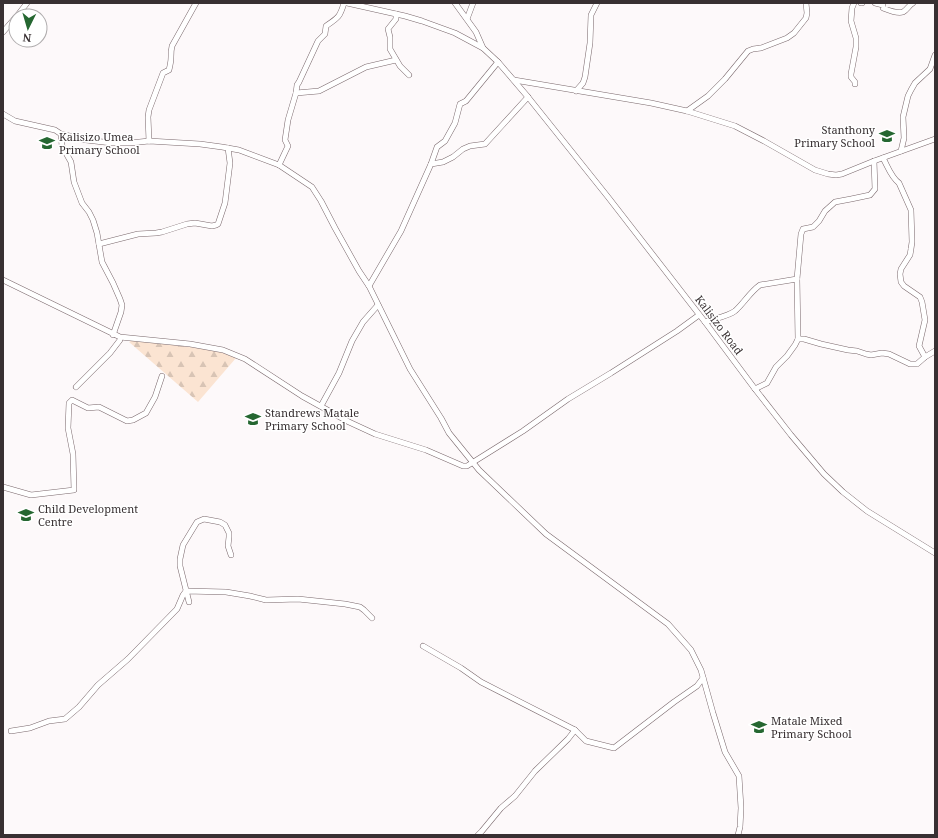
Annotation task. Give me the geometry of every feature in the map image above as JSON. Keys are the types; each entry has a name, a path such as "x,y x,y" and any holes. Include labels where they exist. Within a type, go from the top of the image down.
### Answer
{"street":[{"path":"149,141 149,110 163,73 169,70 171,57 170,52 172,46 196,3"},
{"path":"279,165 288,146 285,140 288,120 296,93 296,85 299,82 318,41 325,34 326,26 342,13 346,3 405,16 455,33 483,48"},
{"path":"455,3 476,32 483,48"},
{"path":"467,19 473,3"},
{"path":"576,91 583,83 585,77 590,43 591,15 597,3"},
{"path":"687,111 708,96 725,79 748,51 753,48 761,48 787,38 794,33 806,18 806,3"},
{"path":"854,3 851,21 856,38 856,47 851,77 856,82 855,84"},
{"path":"875,3 883,5 884,8 889,10 903,12 910,4 913,3"},
{"path":"396,14 396,19 388,29 390,49 400,66 409,75"},
{"name":"Kalisizo Road","path":"483,48 498,62 528,97 608,197 755,389 824,474 867,511 935,553"},
{"path":"901,151 904,138 902,117 908,96 915,83 930,69 935,55"},
{"path":"296,93 319,92 366,67 396,60"},
{"path":"369,286 401,231 437,147 445,141 455,123 460,104 466,101 498,62"},
{"path":"514,80 651,103 687,111 735,126 815,170 828,174 842,174 935,139"},
{"path":"431,164 443,162 453,158 463,149 470,146 485,144 528,97"},
{"path":"3,114 15,121 55,130 61,134 86,140 112,143 149,141 200,144 239,150 279,165 312,188 321,201 369,286 410,369 449,433 472,462 546,534 668,624 692,650 699,665 725,752 739,776 741,808 738,835"},
{"path":"61,134 62,146 71,162 74,182 82,203 93,220 102,262 122,305 122,312 114,334"},
{"path":"99,244 138,234 162,232 187,224 195,223 212,226 218,224 225,203 230,163 228,148"},
{"path":"883,158 892,176 899,183 911,210 910,255 901,269 900,274 901,282 904,286 920,297 922,302 925,320 919,346 925,357"},
{"path":"755,389 767,383 776,367 787,356 798,339 797,279 801,234 803,229 813,227 835,202 870,195 875,189 874,161"},
{"path":"705,322 734,312 756,287 760,285 797,279"},
{"path":"3,280 126,339 190,344 223,350 245,359 302,396 349,422 375,434 426,450 463,466 467,466 523,431 568,399 677,331 699,315"},
{"path":"321,406 339,373 352,342 363,322 378,305"},
{"path":"798,339 804,339 871,355 882,353 889,354 910,364 917,364 935,351"},
{"path":"76,388 110,353 120,340"},
{"path":"3,488 36,495 74,490 73,454 68,428 69,403 72,400 88,408 99,407 128,421 133,420 146,413 156,397 162,376"},
{"path":"189,602 180,566 181,553 183,545 197,522 204,519 220,522 225,525 229,533 228,546 231,555"},
{"path":"186,591 226,592 266,600 298,599 345,604 360,607 372,618"},
{"path":"11,731 30,728 49,721 66,719 79,707 98,685 128,659 177,609 186,591"},
{"path":"423,646 461,668 481,682 574,730 586,741 614,748 697,686 703,678"},
{"path":"478,835 501,808 515,796 535,771 568,739 574,730"}],"green space":[{"path":"129,342 208,349 236,358 198,402"}],"place":[{"name":"Stanthony Primary School","path":"887,136"},
{"name":"Kalisizo Umea Primary School","path":"47,143"},
{"name":"Standrews Matale Primary School","path":"253,419"},
{"name":"Child Development Centre","path":"26,515"},
{"name":"Matale Mixed Primary School","path":"759,727"}]}
